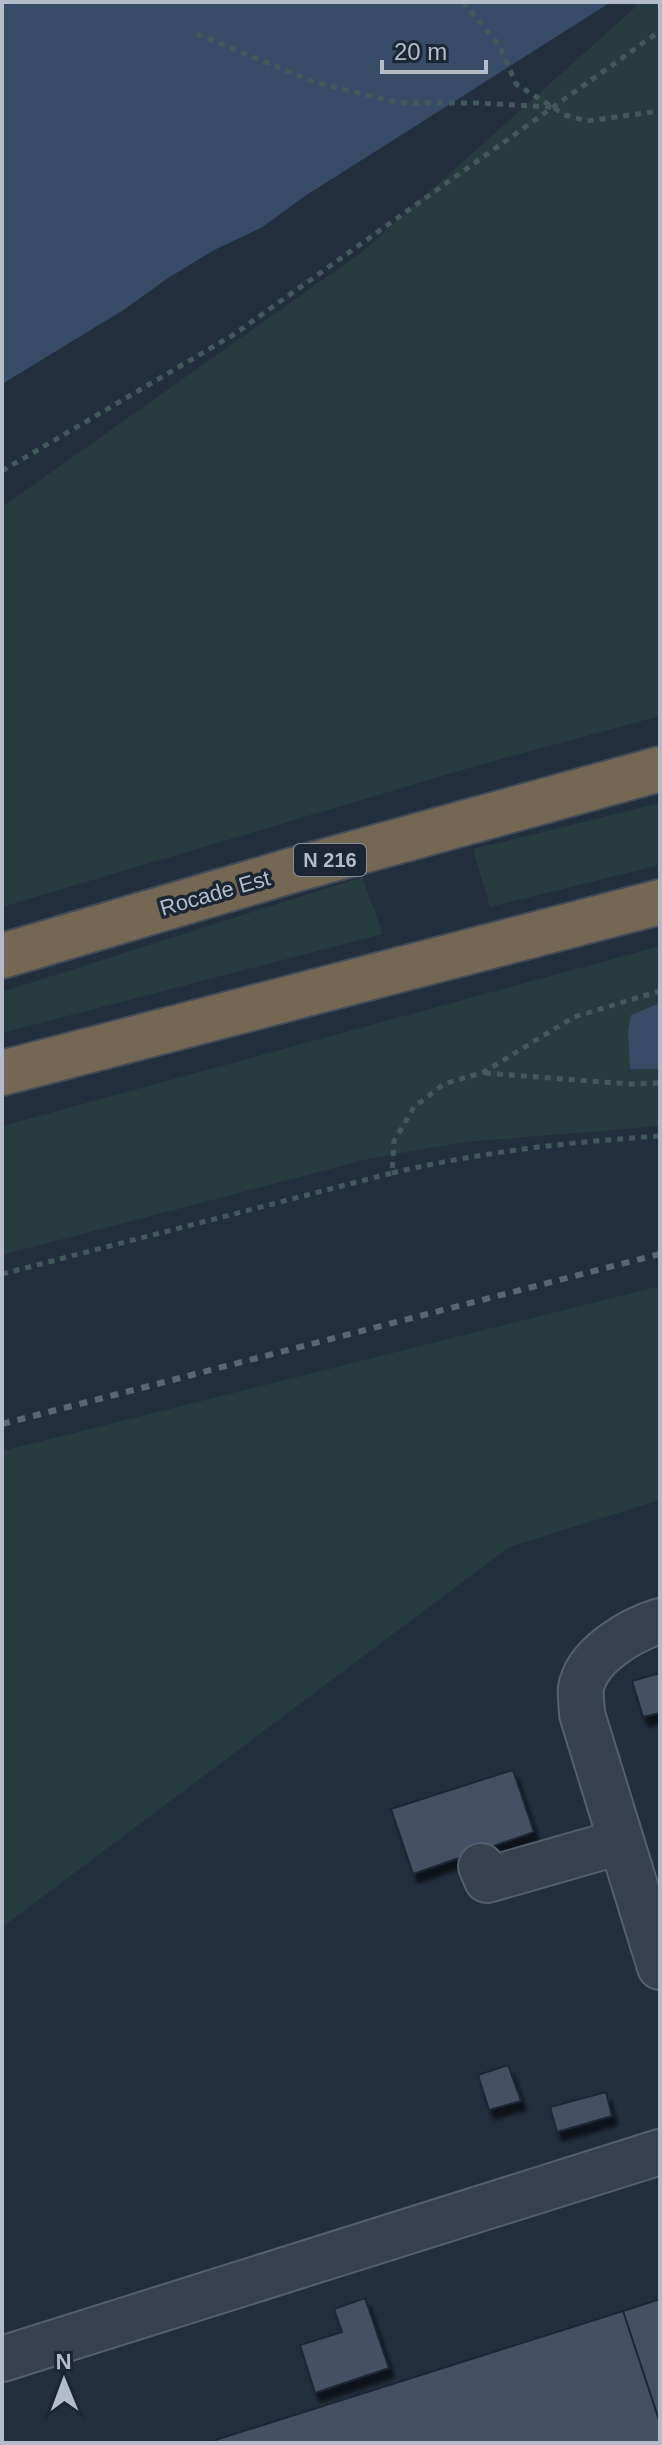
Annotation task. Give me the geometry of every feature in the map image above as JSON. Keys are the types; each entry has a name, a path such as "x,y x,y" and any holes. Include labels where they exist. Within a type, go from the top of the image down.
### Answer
{"highway":[{"name":"Rocade Est","path":"2,956 297,869 660,769"},
{"path":"2,1073 660,902"}],"lane":[{"path":"660,1621 618,1640 594,1664 581,1686 582,1714 660,1967"},
{"path":"481,1866 487,1880 620,1842"},
{"path":"2,2359 660,2152"}],"path":[{"path":"463,2 499,45 516,84 565,115 587,121 660,111"},
{"path":"2,471 233,335 660,31"},
{"path":"197,34 314,82 399,103 553,107"},
{"path":"392,1173 394,1141 414,1107 444,1084 484,1072 574,1017 660,991"},
{"path":"484,1072 629,1084 660,1083"},
{"path":"2,1274 453,1158 536,1145 660,1136"}],"green space":[{"path":"641,2 660,2 660,716 479,765 2,907 2,507 362,252"},
{"path":"660,803 660,865 490,907 473,849"},
{"path":"362,877 383,934 2,1033 2,992"},
{"path":"660,946 660,1126 466,1142 372,1158 2,1255 2,1126"},
{"path":"660,1286 660,1500 509,1547 2,1927 2,1451"}],"water":[{"path":"2,2 611,2 305,196 261,228 214,250 2,384"},
{"path":"660,1003 660,1069 630,1069 628,1031 631,1015"}],"building":[{"path":"660,1673 660,1713 643,1717 632,1681"},
{"path":"513,1770 534,1832 413,1874 391,1809"},
{"path":"508,2065 521,2101 489,2110 478,2075"},
{"path":"606,2092 612,2116 557,2132 550,2107"},
{"path":"365,2298 389,2368 315,2393 300,2345 342,2332 334,2309"},
{"path":"660,2299 660,2423 623,2311"},
{"path":"623,2311 660,2423 660,2443 206,2443"}],"railway":[{"path":"2,1424 660,1254"}]}
